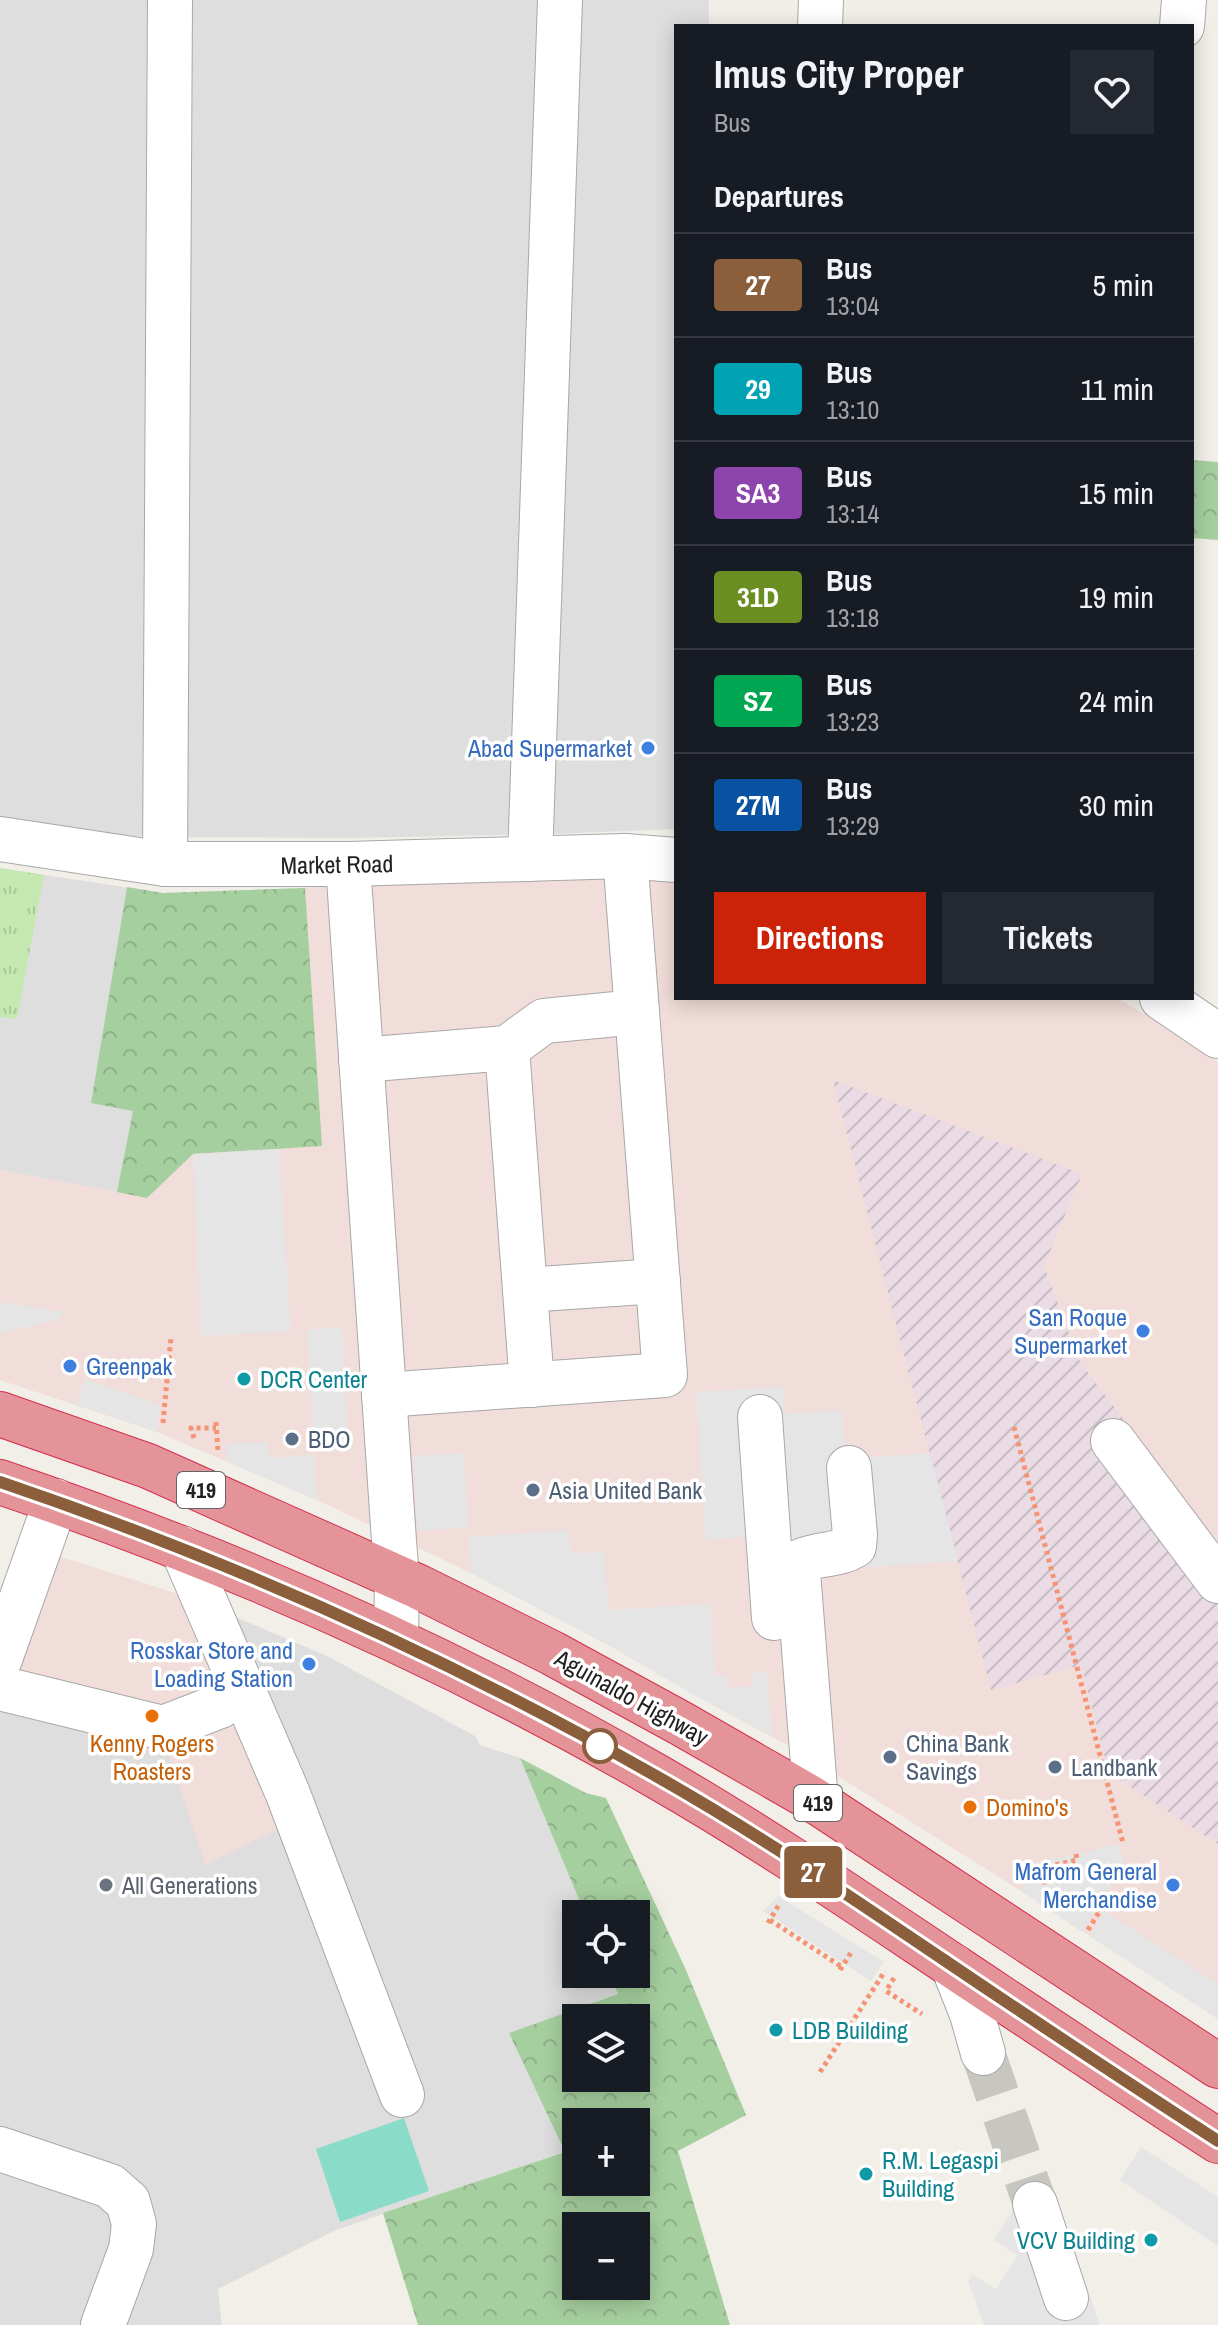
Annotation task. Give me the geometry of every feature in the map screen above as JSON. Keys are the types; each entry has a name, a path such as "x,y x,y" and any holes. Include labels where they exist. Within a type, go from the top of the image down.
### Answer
{"highway":[{"name":"Aguinaldo Highway","path":"0,1414 148,1466 397,1578 552,1653 802,1793 1218,2066"},
{"name":"419","path":"1,1486 56,1501 182,1548 396,1640 522,1703 656,1776 782,1852 1218,2141"}],"street":[{"path":"165,864 170,0"},
{"path":"530,859 560,0"},
{"path":"820,24 821,0"},
{"path":"1182,24 1184,0"},
{"name":"Market Road","path":"0,839 165,864 348,864 625,856 674,860"},
{"path":"384,1395 665,1375 625,856"},
{"path":"348,864 397,1578 396,1640"},
{"path":"1165,1000 1218,1036"},
{"path":"361,1060 507,1048 544,1021 637,1012"},
{"path":"507,1048 532,1385"},
{"path":"525,1290 658,1281"},
{"path":"760,1417 802,1793"},
{"path":"1113,1441 1218,1581"},
{"path":"802,1793 798,1572 801,1561 812,1556 844,1552 854,1546 849,1468"},
{"path":"0,1659 56,1501"},
{"path":"182,1548 166,1581 274,1832"},
{"path":"182,1548 288,1794 402,2095"},
{"path":"0,1688 163,1728 220,1706"},
{"path":"953,1966 983,2053"},
{"path":"0,2149 110,2186 128,2202 134,2224 131,2249 103,2325"},
{"path":"1035,2204 1066,2298"}],"path":[{"path":"163,1424 171,1337"},
{"path":"216,1425 217,1446 192,1437 191,1428 216,1425"},
{"path":"1014,1427 1123,1843"},
{"path":"1050,1906 1041,1868 1077,1860 1076,1854"},
{"path":"784,1895 769,1921 842,1967"},
{"path":"1083,1938 1101,1909"},
{"path":"889,1985 886,1991 904,2003"},
{"path":"820,2072 871,1991"}],"shaded area":[{"path":"0,0 709,0 709,24 674,24 674,829 352,838 147,837 97,833 0,818"},
{"path":"0,868 163,893 305,888 322,1146 147,1198 0,1170"},
{"path":"674,876 674,1000 1120,1000 1188,1040 1218,1062 1218,2019 798,1751 471,1573 317,1500 157,1432 0,1380 0,1170 147,1197 193,1154 321,1146 305,888 375,882"},
{"path":"833,1080 1082,1174 1044,1266 1080,1362 1218,1543 1218,1844 1109,1773 1081,1665 991,1690"},
{"path":"279,1149 291,1331 201,1336 193,1154"},
{"path":"0,1302 64,1312 58,1320 0,1333"},
{"path":"342,1327 348,1441 314,1444 307,1330"},
{"path":"85,1379 160,1405 157,1432 76,1404"},
{"path":"783,1387 786,1414 842,1410 846,1459 930,1453 958,1561 800,1572 758,1536 706,1540 696,1392"},
{"path":"267,1442 269,1458 314,1455 317,1500 227,1462 226,1444"},
{"path":"464,1453 468,1527 418,1531 413,1456"},
{"path":"568,1530 571,1554 604,1551 608,1610 710,1604 715,1675 727,1675 728,1688 753,1686 752,1673 767,1672 772,1736 471,1573 469,1537"},
{"name":"Kenny Rogers Roasters","path":"27,1546 191,1598 287,1825 205,1865 164,1740 0,1700"},
{"path":"191,1598 327,1656 475,1736 480,1745 520,1758 579,1900 562,1900 562,1988 616,1988 619,1994 591,2004 562,2004 562,2014 509,2033 562,2143 562,2152 336,2230 218,2289 222,2325 0,2325 0,1700"},
{"path":"1119,1844 1124,1864 1082,1932 1021,1891 1037,1863"},
{"path":"778,1896 884,1962 871,1981 763,1911"},
{"path":"1104,1911 1218,1984 1218,2019 1089,1936"},
{"path":"1141,2147 1218,2197 1218,2246 1120,2180"},
{"path":"1056,2198 1100,2325 984,2325 968,2281 972,2274 996,2289 1018,2255 994,2240 1013,2210"}],"green space":[{"path":"1194,460 1218,462 1218,540 1194,538"},
{"path":"0,868 44,875 17,1019 0,1017"},
{"path":"127,887 163,893 305,888 322,1146 193,1154 147,1198 117,1192 133,1111 91,1103"},
{"path":"520,1758 586,1793 606,1798 686,1970 746,2115 678,2151 730,2325 418,2325 383,2213 562,2153 562,2196 650,2196 650,2108 562,2108 562,2146 509,2033 562,2014 562,2092 650,2092 650,2004 590,2004 618,1994 616,1988 650,1988 650,1900 579,1900"},
{"path":"404,2118 429,2191 340,2222 316,2149"}],"tunnel":[{"path":"983,2053 1035,2204"}],"bus line":[{"name":"27","path":"0,1482 127,1526 251,1576 396,1640 522,1703 656,1776 782,1852 1218,2141"}],"place":[{"name":"Abad Supermarket","path":"648,748"},
{"name":"San Roque Supermarket","path":"1143,1331"},
{"name":"Greenpak","path":"70,1366"},
{"name":"DCR Center","path":"244,1379"},
{"name":"BDO","path":"292,1439"},
{"name":"Asia United Bank","path":"533,1490"},
{"name":"Rosskar Store and Loading Station","path":"309,1664"},
{"name":"Kenny Rogers Roasters","path":"152,1716"},
{"name":"China Bank Savings","path":"890,1757"},
{"name":"Landbank","path":"1055,1767"},
{"name":"Domino's","path":"970,1807"},
{"name":"All Generations","path":"106,1885"},
{"name":"Mafrom General Merchandise","path":"1173,1885"},
{"name":"LDB Building","path":"776,2030"},
{"name":"R.M. Legaspi Building","path":"866,2174"},
{"name":"VCV Building","path":"1151,2240"}]}
